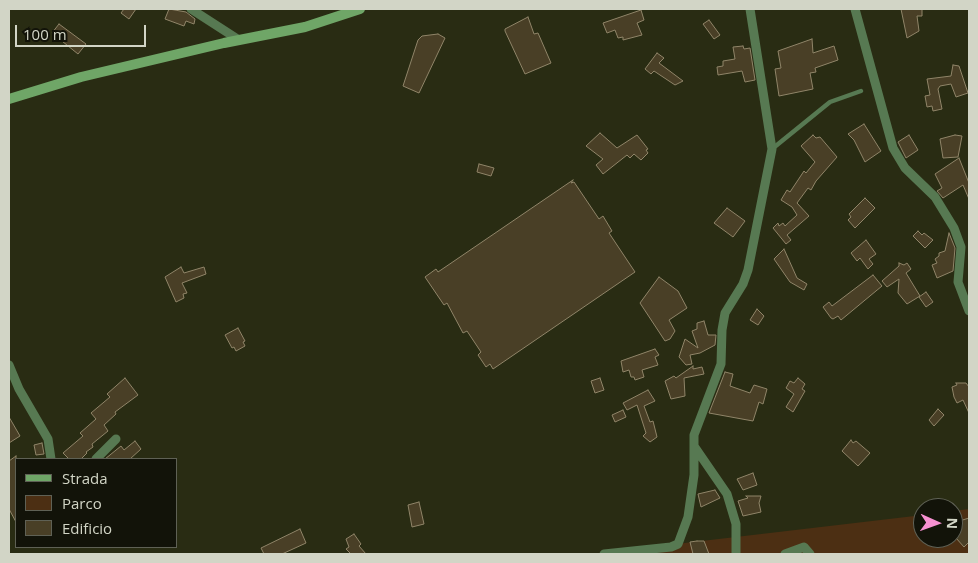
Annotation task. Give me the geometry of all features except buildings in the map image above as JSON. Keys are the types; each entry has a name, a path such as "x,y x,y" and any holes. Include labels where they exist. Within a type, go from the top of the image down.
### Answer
{"main road":[{"path":"9,99 81,77 239,40 305,27 360,9"}],"street":[{"path":"191,9 239,40"},
{"path":"604,554 671,548 678,544 688,517 694,446 700,414 721,364 722,330 725,313 743,284 748,270 772,149 750,9"},
{"path":"855,9 893,148 905,168 935,197 954,228 961,247 958,282 969,310"},
{"path":"9,365 18,388 48,440 51,458"},
{"path":"97,458 116,439"},
{"path":"694,446 727,494 736,524 736,554"},
{"path":"785,554 804,547 810,554"}],"lane":[{"path":"772,149 830,102 861,91"}],"green space":[{"path":"969,509 969,554 591,554 913,516 913,548 963,548 963,510"}]}
